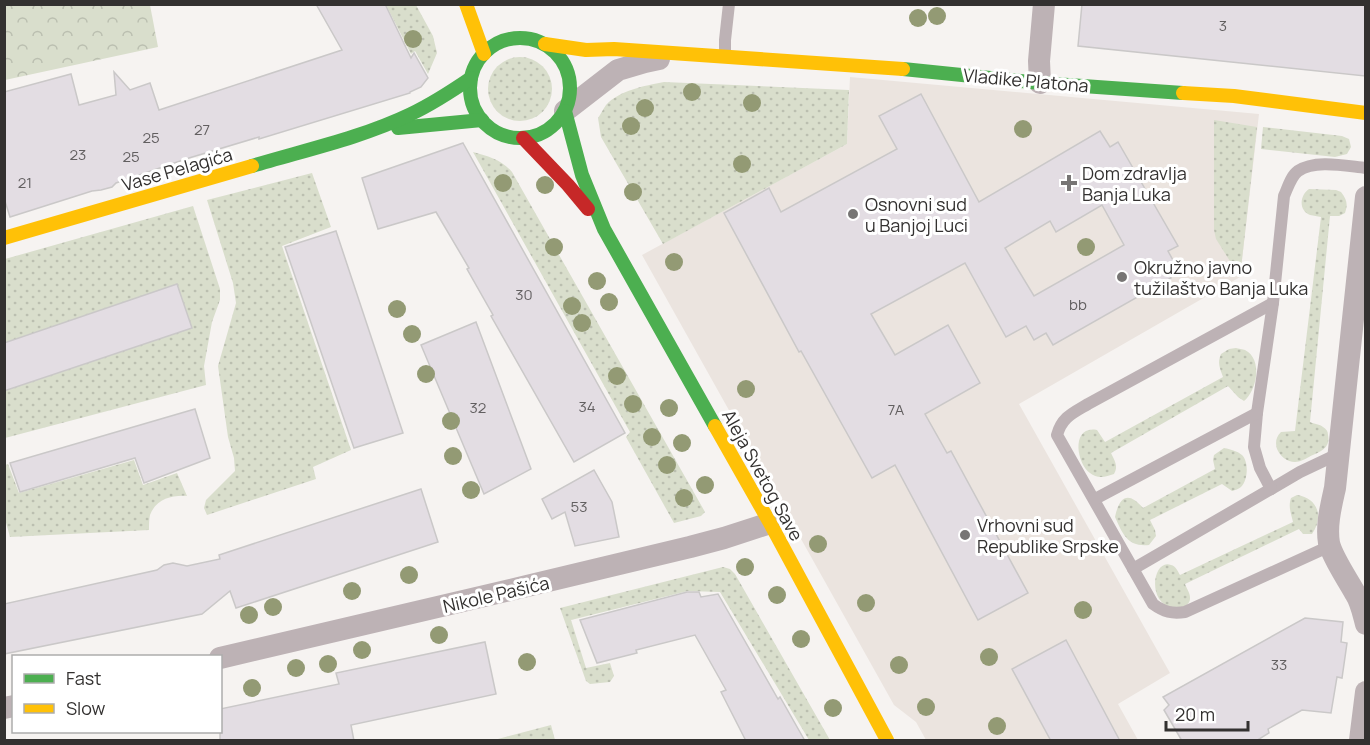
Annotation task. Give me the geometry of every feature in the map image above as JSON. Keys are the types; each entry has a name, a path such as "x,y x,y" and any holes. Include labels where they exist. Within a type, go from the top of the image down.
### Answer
{"street":[{"path":"466,4 483,54"},
{"path":"1040,82 1039,62 1044,4"},
{"path":"509,34 545,44 558,55 567,69 570,83 565,111 556,123 534,136 524,138 501,134 482,120 471,98 471,78 474,68 483,54 509,34"},
{"name":"Vladike Platona","path":"545,44 586,50 614,49 725,56 1234,96 1365,113"},
{"name":"Vladike Platona","path":"565,111 618,70 686,54"},
{"name":"Vase Pelagića","path":"4,238 360,134 411,114 471,78"},
{"name":"Aleja Svetog Save","path":"565,111 582,175 604,229 770,523 887,741"},
{"name":"Vase Pelagića","path":"360,134 482,120"},
{"name":"Aleja Svetog Save","path":"524,138 568,185 604,229"},
{"path":"1365,197 1335,488 1328,532 1330,546 1356,595 1365,624"},
{"name":"Nikole Pašića","path":"222,658 690,547 770,523"},
{"path":"1360,741 1365,692"}],"lane":[{"path":"725,56 729,4"},
{"path":"1271,489 1260,468 1254,447 1284,196 1297,171 1310,166 1327,164 1365,168"},
{"path":"1273,303 1065,418 1059,426 1057,435 1153,604 1164,611 1174,614 1197,608 1330,546"},
{"path":"1095,499 1257,413"},
{"path":"1133,569 1300,472 1338,454"}],"shaded area":[{"path":"850,77 1259,114 1240,277 1019,404 1170,673 1118,704 1138,740 926,740 916,722 894,705 642,255 847,144"}],"green space":[{"path":"4,5 150,5 158,47 5,80"},
{"path":"386,5 416,5 433,36 437,53 428,74 415,51 411,54"},
{"path":"520,57 538,63 546,71 552,89 546,107 538,115 520,121 502,115 494,107 488,89 494,71 502,63"},
{"path":"664,82 849,90 847,144 663,244 601,137 598,118 606,105 618,96 633,89"},
{"path":"1214,120 1257,127 1240,277 1216,239 1214,230"},
{"path":"1263,127 1342,136 1349,139 1351,147 1347,154 1335,157 1261,149"},
{"path":"473,152 499,161 512,172 705,512 701,516 674,523 626,437 630,432"},
{"path":"312,173 331,227 282,246 351,450 313,467 316,479 207,515 204,508 206,500 235,471 218,366 236,303 233,283 207,200"},
{"path":"1309,189 1341,192 1347,205 1345,213 1330,216 1310,422 1326,429 1328,444 1320,452 1295,462 1282,456 1277,449 1276,442 1281,432 1295,431 1321,217 1306,213 1302,206 1302,199"},
{"path":"193,206 220,289 220,300 212,322 204,366 206,385 5,438 5,259"},
{"path":"1236,348 1251,354 1256,367 1255,383 1244,401 1228,386 1111,453 1116,466 1114,474 1099,477 1085,468 1078,446 1083,433 1097,430 1105,442 1223,377 1219,363 1221,354"},
{"path":"1224,448 1238,452 1244,458 1247,466 1246,476 1241,487 1232,491 1222,484 1150,520 1156,536 1149,545 1136,544 1127,538 1115,517 1119,505 1125,498 1133,499 1143,508 1215,469 1214,455"},
{"path":"134,460 143,485 177,473 187,496 170,497 156,505 150,515 149,530 10,537 5,519 5,465 8,464 19,493"},
{"path":"1297,495 1310,500 1317,509 1318,521 1312,534 1303,534 1299,529 1185,584 1190,600 1184,606 1173,608 1164,604 1159,598 1155,582 1160,568 1165,565 1173,566 1180,575 1293,522 1290,501"},
{"path":"723,567 735,574 830,740 809,740 720,592 688,591 571,620 586,668 610,663 614,676 610,682 590,684 586,681 560,608"},
{"path":"551,725 555,740 494,740"}],"building":[{"path":"316,4 385,4 411,58 414,53 428,78 421,87 410,93 189,158 116,183 112,187 92,191 10,217 4,198 4,92 71,74 79,105 116,95 114,72 130,90 150,83 159,110 342,50"},
{"path":"1082,4 1365,4 1365,76 1078,46"},
{"path":"921,94 979,202 1100,131 1110,147 1118,142 1178,246 1168,251 1175,264 1166,269 1171,278 1053,345 1046,333 1034,340 1026,326 1006,337 965,263 871,314 895,355 948,325 980,383 925,414 947,453 951,451 1028,593 978,620 895,465 872,478 801,351 799,352 724,213 769,188 781,212 897,149 879,116","holes":["1102,205 1124,245 1034,296 1005,248 1050,221 1056,232"]},
{"path":"463,143 625,433 574,462 491,316 493,315 467,269 469,268 436,212 378,229 362,178"},
{"path":"336,231 403,433 354,448 285,247"},
{"path":"177,284 192,328 4,391 4,343"},
{"path":"476,322 531,469 484,494 421,345"},
{"path":"195,409 210,458 144,483 135,458 20,492 10,463"},
{"path":"594,470 612,502 619,537 575,546 565,512 552,519 542,499"},
{"path":"421,489 438,542 236,608 230,591 202,614 4,654 4,604 157,570 173,563 187,566 220,559 219,555"},
{"path":"687,592 699,592 701,597 718,594 778,699 780,697 805,741 746,741 721,692 726,690 695,635 597,663 580,620"},
{"path":"1305,618 1343,622 1341,642 1347,643 1342,678 1337,677 1331,713 1302,710 1268,729 1269,733 1256,741 1182,741 1164,710 1169,705 1163,697"},
{"path":"1066,640 1120,741 1051,741 1012,669"},
{"path":"485,642 496,694 351,725 354,741 220,741 222,709 339,684 336,673"}],"traffic: fast":[{"path":"520,38 539,42 555,53 566,69 570,88 566,107 555,123 539,134 520,138 501,134 485,123 474,107 470,88 474,69 485,53 501,42 520,38"},
{"path":"903,69 1040,83 1183,93"},
{"path":"252,166 353,137 392,122 427,106 471,78"},
{"path":"565,111 582,175 604,229 715,426"},
{"path":"398,128 482,120"}],"traffic: slow":[{"path":"466,4 484,54"},
{"path":"545,44 586,50 614,49 903,69"},
{"path":"1183,93 1234,96 1366,113"},
{"path":"4,238 252,166"},
{"path":"715,426 887,740"}],"traffic: jam":[{"path":"523,138 588,209"}],"place":[{"name":"Dom zdravlja Banja Luka","path":"1069,183"},
{"name":"Osnovni sud u Banjoj Luci","path":"853,214"},
{"name":"Okružno javno tužilaštvo Banja Luka","path":"1122,277"},
{"name":"Vrhovni sud Republike Srpske","path":"965,535"}]}
